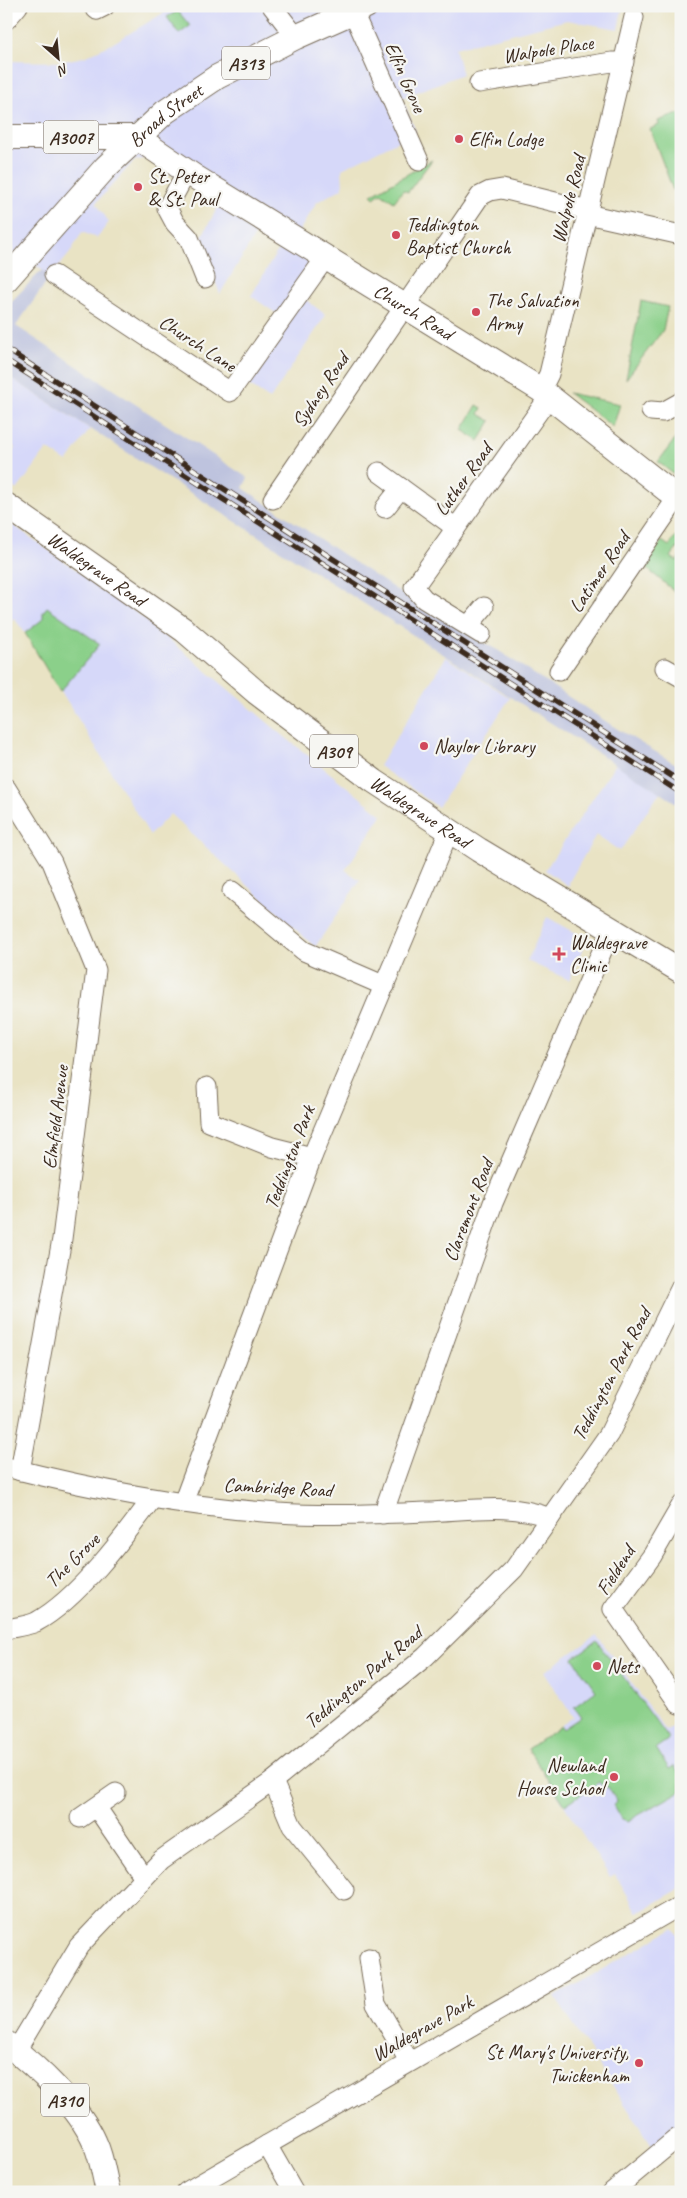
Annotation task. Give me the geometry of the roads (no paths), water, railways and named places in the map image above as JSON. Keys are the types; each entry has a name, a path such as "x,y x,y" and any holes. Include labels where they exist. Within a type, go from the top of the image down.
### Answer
{"main road":[{"name":"Broad Street","path":"6,280 101,172 136,137 190,93 296,37 359,9"},
{"name":"A3007","path":"6,137 136,137"},
{"name":"Church Road","path":"136,137 186,172 545,393 679,499"},
{"name":"Waldegrave Road","path":"6,505 154,607 286,716 374,781 449,831 681,971"},
{"name":"A310","path":"11,2047 47,2080 88,2127 96,2144 108,2192"}],"street":[{"path":"6,20 18,6"},
{"path":"93,6 97,10 105,6"},
{"path":"272,6 296,37"},
{"name":"Elfin Grove","path":"359,9 419,161"},
{"name":"Walpole Road","path":"545,393 634,17"},
{"name":"Walpole Place","path":"479,83 612,62 624,62"},
{"path":"186,172 167,208 175,223 189,238 205,278"},
{"name":"Sydney Road","path":"274,499 480,196 490,191 502,190 681,235"},
{"name":"Church Lane","path":"54,275 230,392 326,257"},
{"name":"Luther Road","path":"484,607 475,630 424,599 414,587 456,528 545,393"},
{"path":"651,411 663,412 681,402"},
{"path":"379,472 456,528"},
{"path":"385,508 401,488"},
{"name":"Latimer Road","path":"559,671 679,499"},
{"name":"Elmfield Avenue","path":"6,788 52,862 96,970 62,1240 13,1469"},
{"name":"Teddington Park","path":"183,1503 312,1157 449,831"},
{"path":"232,891 304,951 385,986"},
{"name":"Claremont Road","path":"383,1514 493,1203 612,928"},
{"path":"207,1087 209,1122 272,1147 312,1157"},
{"name":"Teddington Park Road","path":"11,2047 79,1946 161,1860 273,1781 425,1657 514,1569 610,1434 681,1287"},
{"name":"Cambridge Road","path":"13,1469 152,1499 279,1513 383,1514 505,1509 534,1512 550,1518"},
{"name":"The Grove","path":"6,1629 34,1623 64,1602 120,1543 152,1499"},
{"name":"Fieldend","path":"681,1506 652,1556 613,1609 681,1703"},
{"path":"273,1781 292,1826 344,1890"},
{"path":"80,1818 116,1793"},
{"path":"97,1808 144,1877"},
{"name":"Waldegrave Park","path":"186,2192 681,1905"},
{"path":"369,1958 376,2004 409,2061"},
{"path":"612,2192 676,2139"},
{"path":"267,2145 294,2192"}],"railway":[{"path":"6,349 681,782"},
{"path":"6,360 681,793"}],"place":[{"name":"Elfin Lodge","path":"459,139"},
{"name":"St. Peter & St. Paul","path":"138,187"},
{"name":"Teddington Baptist Church","path":"396,235"},
{"name":"The Salvation Army","path":"476,312"},
{"name":"Naylor Library","path":"424,746"},
{"name":"Waldegrave Clinic","path":"559,954"},
{"name":"Nets","path":"597,1666"},
{"name":"Newland House School","path":"614,1777"},
{"name":"St Mary's University, Twickenham","path":"639,2063"}]}
